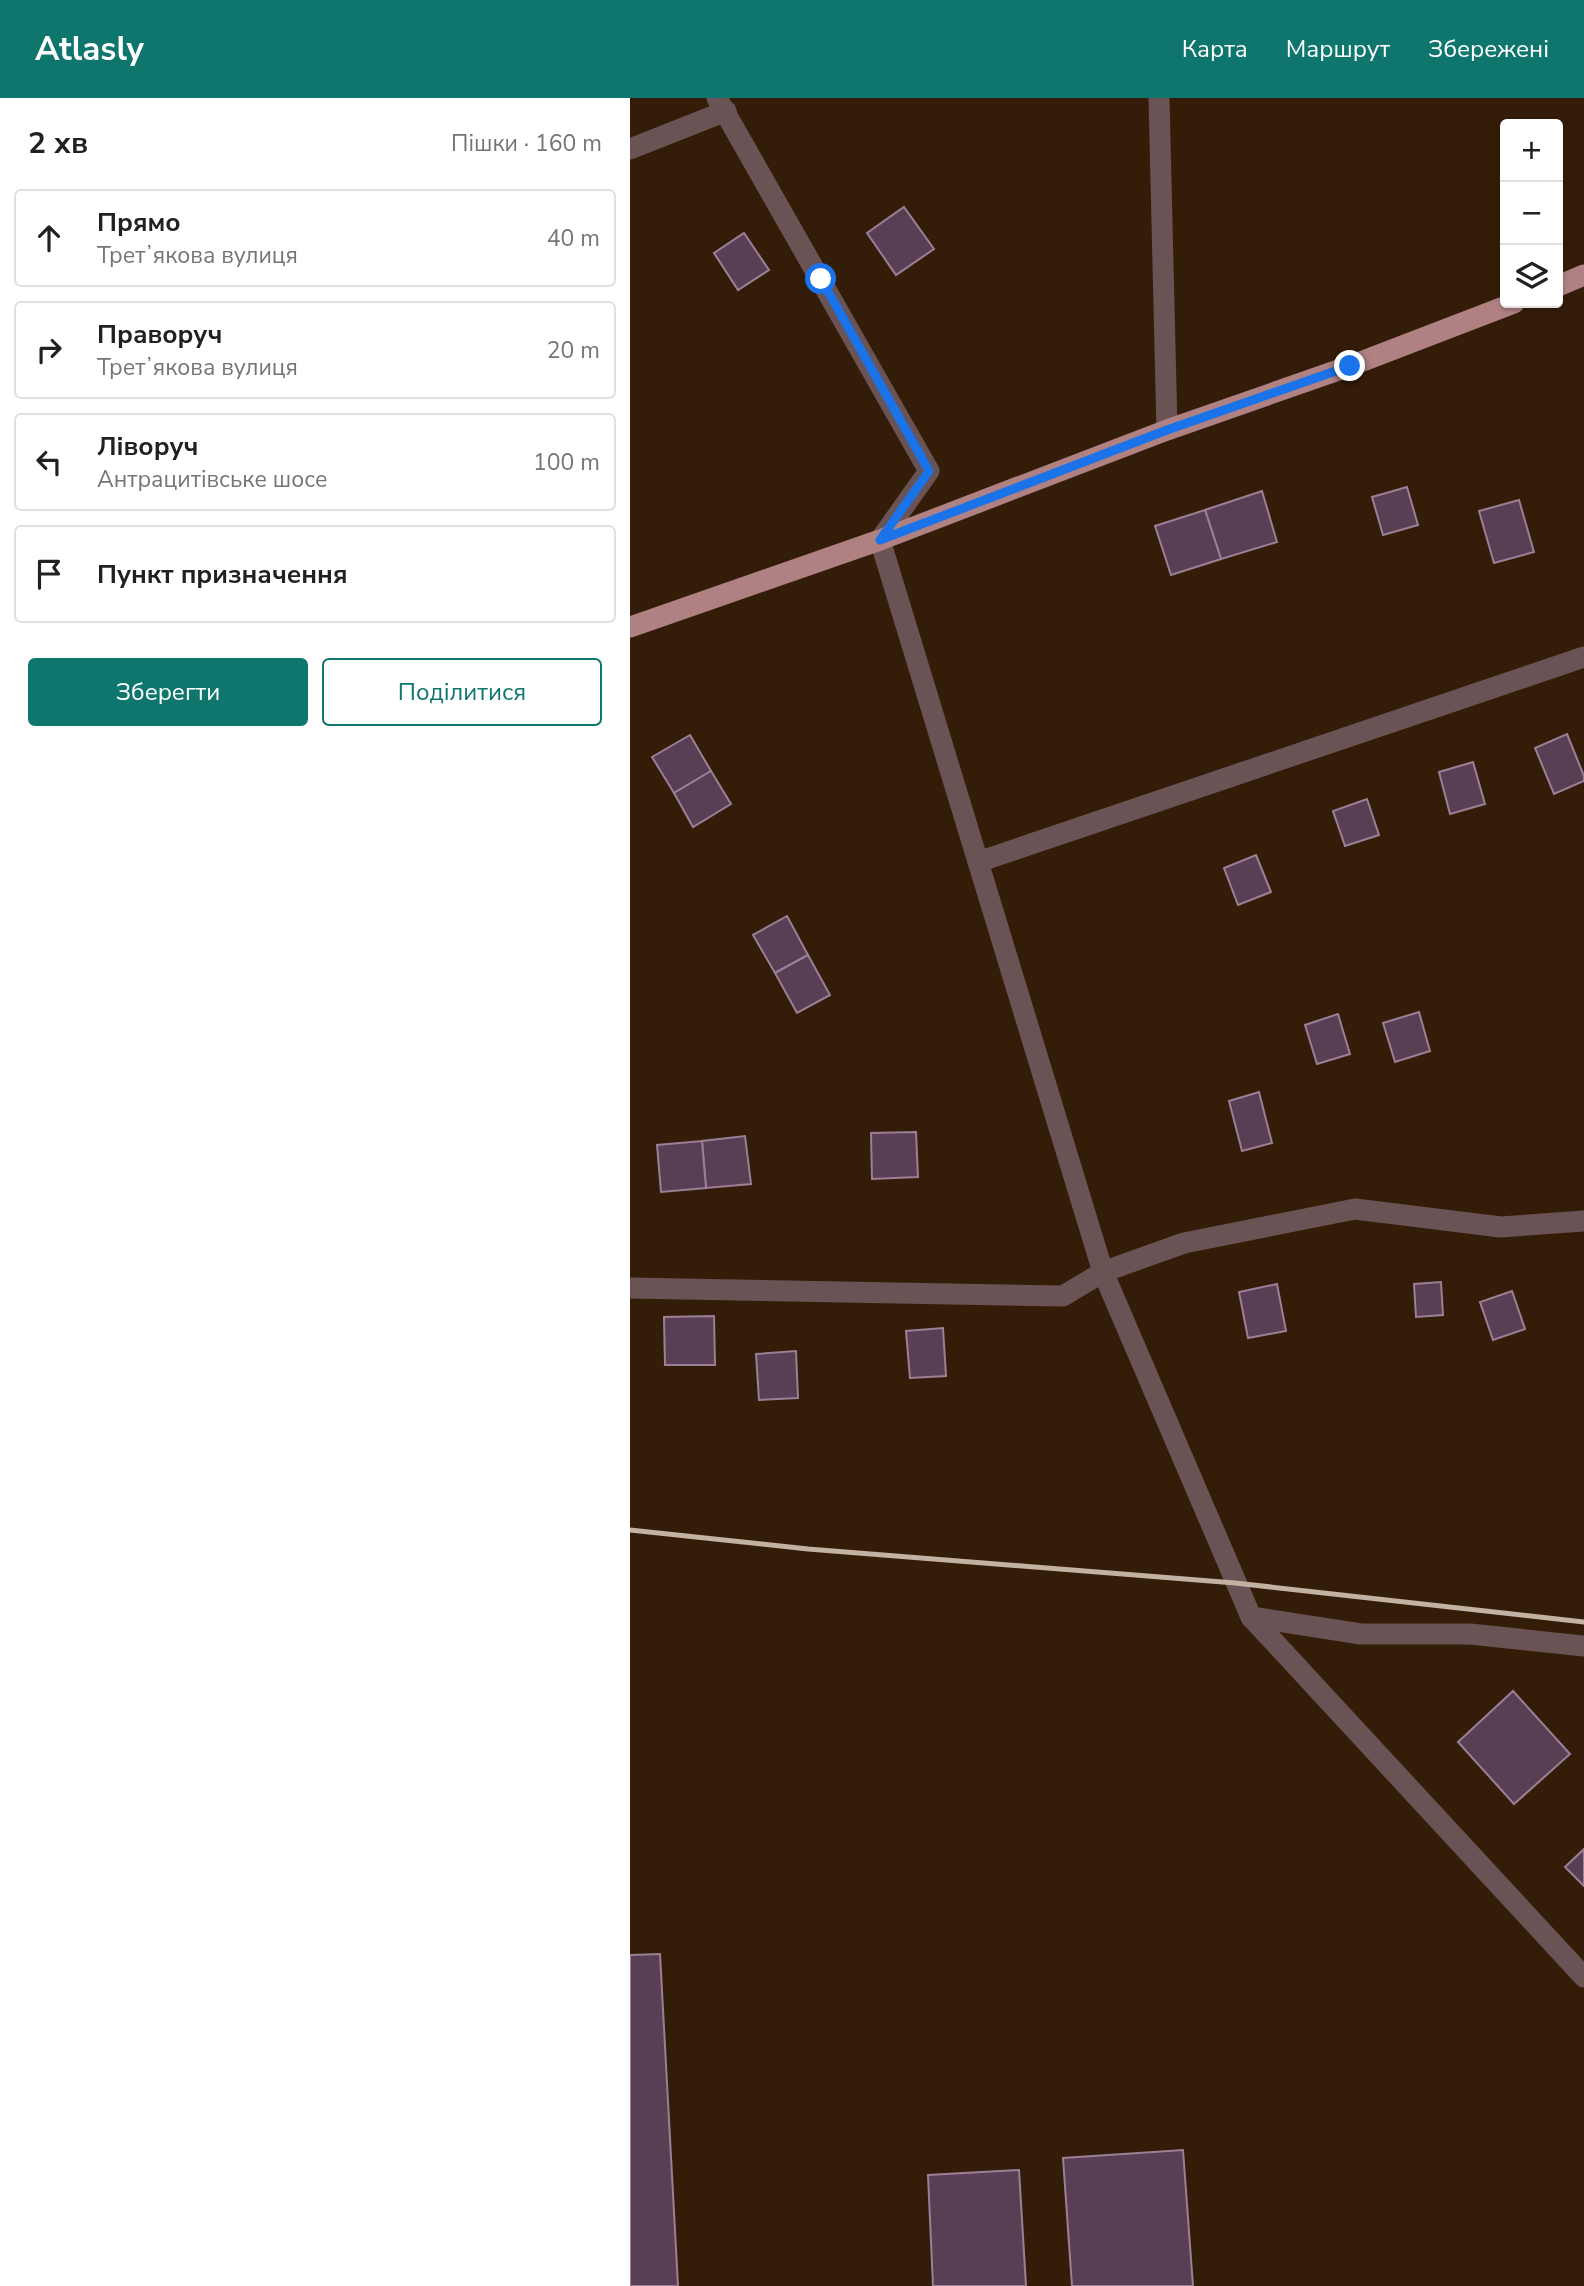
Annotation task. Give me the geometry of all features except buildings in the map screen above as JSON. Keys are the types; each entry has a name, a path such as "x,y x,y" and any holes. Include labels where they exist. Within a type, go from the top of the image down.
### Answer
{"main road":[{"path":"1563,284 1584,275"},
{"path":"630,627 880,540 1167,430 1350,366 1501,308"}],"street":[{"path":"1159,98 1167,430"},
{"path":"630,149 722,105 929,471 880,540 1103,1272 1251,1617 1584,1977"},
{"path":"978,862 1584,657"},
{"path":"630,1288 1063,1296 1103,1272 1184,1243 1355,1209 1501,1227 1584,1221"},
{"path":"1251,1617 1361,1634 1469,1634 1584,1646"}],"railway":[{"path":"630,1530 808,1549 1235,1583 1584,1622"}],"route":[{"path":"821,279 929,471 880,540 1167,430 1350,366"}]}
